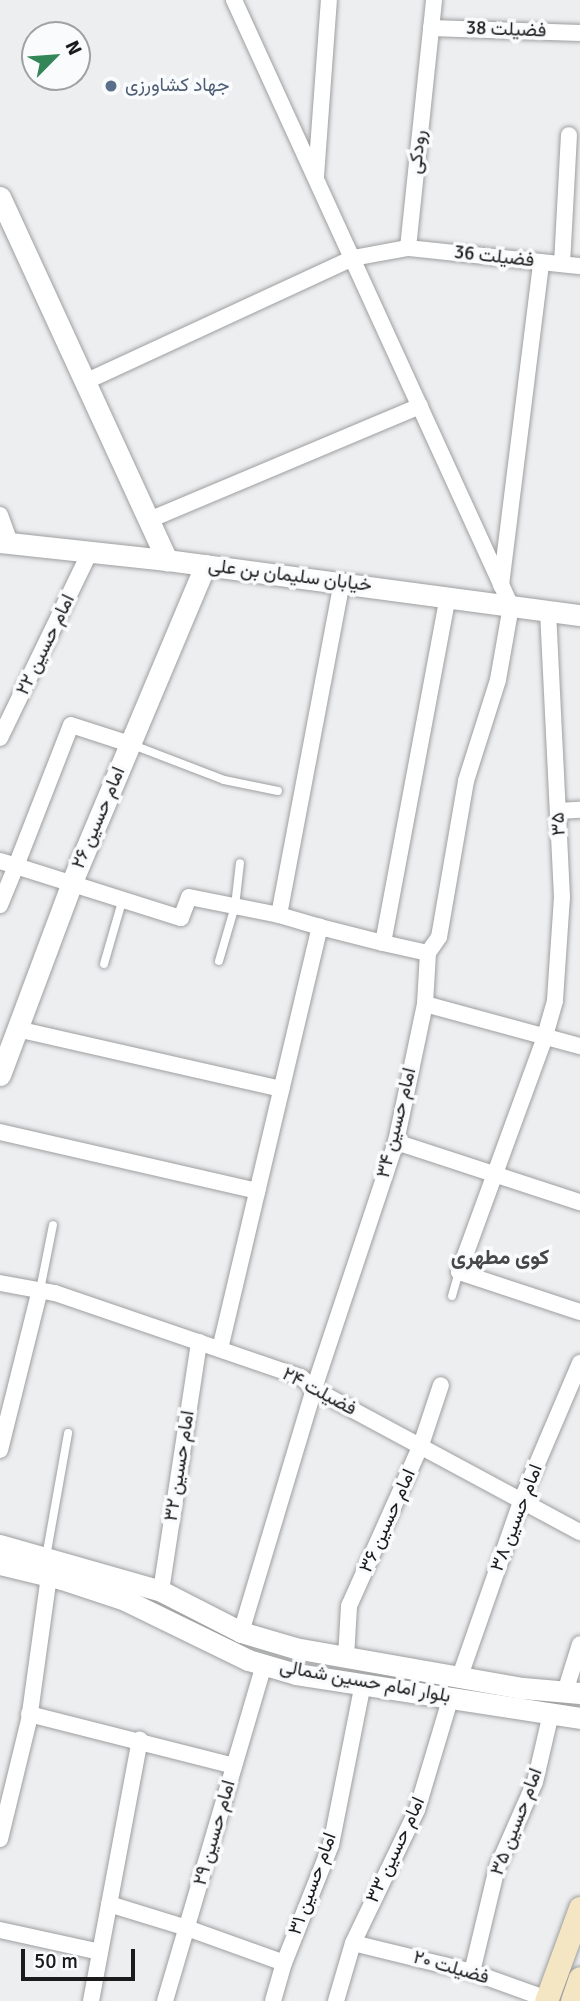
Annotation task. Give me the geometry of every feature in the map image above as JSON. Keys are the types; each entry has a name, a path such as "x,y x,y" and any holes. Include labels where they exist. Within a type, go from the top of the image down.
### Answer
{"main road":[{"path":"547,2000 580,1908"},
{"path":"556,1973 577,1987"}],"street":[{"path":"234,0 511,606"},
{"path":"316,178 329,0"},
{"name":"رودکی","path":"408,248 434,0"},
{"name":"فضیلت 38","path":"431,28 580,33"},
{"path":"562,264 569,135"},
{"path":"0,197 6,224 86,381 167,560"},
{"path":"86,381 353,258 408,248"},
{"name":"فضیلت 36","path":"408,248 580,266"},
{"path":"500,586 541,262"},
{"path":"149,520 420,406"},
{"path":"0,515 5,543"},
{"name":"خیابان سلیمان بن علی","path":"5,543 167,560 580,615"},
{"name":"امام حسین ۲۲","path":"0,738 6,712 90,552"},
{"name":"امام حسین ۲۶","path":"0,1075 72,882 205,565"},
{"path":"279,915 342,583"},
{"path":"383,943 448,597"},
{"name":"امام حسین ۳۴","path":"241,1632 314,1389 396,1142 425,1004 428,953 439,937 466,781 498,680 511,606"},
{"name":"۳۵","path":"459,1272 545,1037 555,1001 562,897 548,611"},
{"path":"0,905 71,725 130,744"},
{"path":"558,811 580,810"},
{"path":"0,861 181,918 189,897 279,915 428,953"},
{"path":"220,1349 320,927"},
{"path":"425,1004 580,1046"},
{"path":"17,1029 282,1089"},
{"path":"0,1132 257,1191"},
{"path":"396,1142 580,1202"},
{"path":"459,1272 580,1312"},
{"name":"فضیلت ۲۴","path":"0,1283 40,1290 300,1377 314,1389 580,1532"},
{"path":"0,1450 40,1290"},
{"name":"امام حسین ۳۲","path":"161,1591 199,1342"},
{"name":"امام حسین ۳۸","path":"460,1676 522,1499 580,1363"},
{"name":"امام حسین ۳۶","path":"346,1658 349,1606 421,1445 441,1385"},
{"name":"بلوار امام حسین شمالی","path":"0,1545 264,1665 296,1674 580,1718"},
{"name":"بلوار امام حسین شمالی","path":"0,1564 47,1566 161,1591 241,1632 295,1648 573,1692"},
{"path":"0,1839 29,1714 47,1566"},
{"path":"573,1692 580,1644"},
{"name":"امام حسین ۲۹","path":"165,2001 264,1665"},
{"path":"415,1692 421,1670"},
{"name":"امام حسین ۳۱","path":"273,2001 284,1963 331,1845 363,1684"},
{"name":"امام حسین ۳۳","path":"336,2001 353,1942 417,1810 451,1697"},
{"name":"امام حسین ۳۵","path":"472,1972 497,1868 535,1782 551,1713"},
{"path":"29,1714 234,1766"},
{"path":"91,2001 140,1740"},
{"path":"109,1904 187,1928 284,1963"},
{"path":"0,1930 100,1952"},
{"name":"فضیلت ۲۰","path":"353,1942 472,1972 547,2000"}],"lane":[{"path":"130,744 224,780 278,791"},
{"path":"219,961 235,906 240,863"},
{"path":"104,964 123,898"},
{"path":"40,1290 52,1225"},
{"path":"452,1296 459,1272"},
{"path":"47,1566 68,1433"}],"place":[{"name":"جهاد کشاورزی","path":"111,86"}],"district":[{"name":"کوی مطهری","path":"500,1257"}]}
